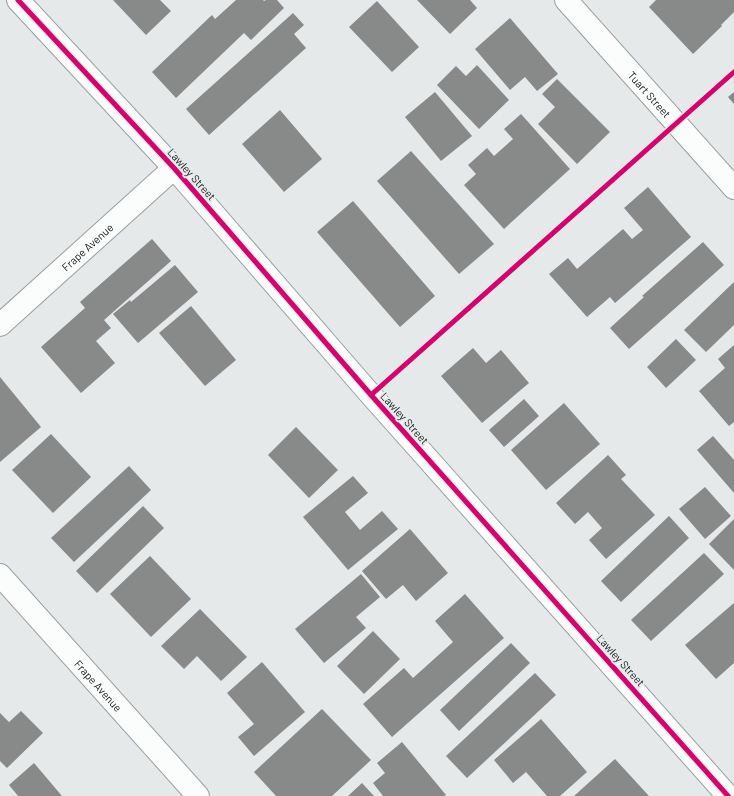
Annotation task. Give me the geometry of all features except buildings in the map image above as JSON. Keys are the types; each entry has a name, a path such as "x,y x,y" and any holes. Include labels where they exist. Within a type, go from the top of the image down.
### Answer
{"street":[{"name":"Lawley Street","path":"18,0 174,168 376,400 728,796"},
{"name":"Tuart Street","path":"566,0 734,188"},
{"name":"Frape Avenue","path":"0,325 174,168"},
{"name":"Frape Avenue","path":"0,575 198,796"}],"cycle path":[{"path":"18,0 174,168 371,395 728,796"},
{"path":"371,395 734,72"}]}
